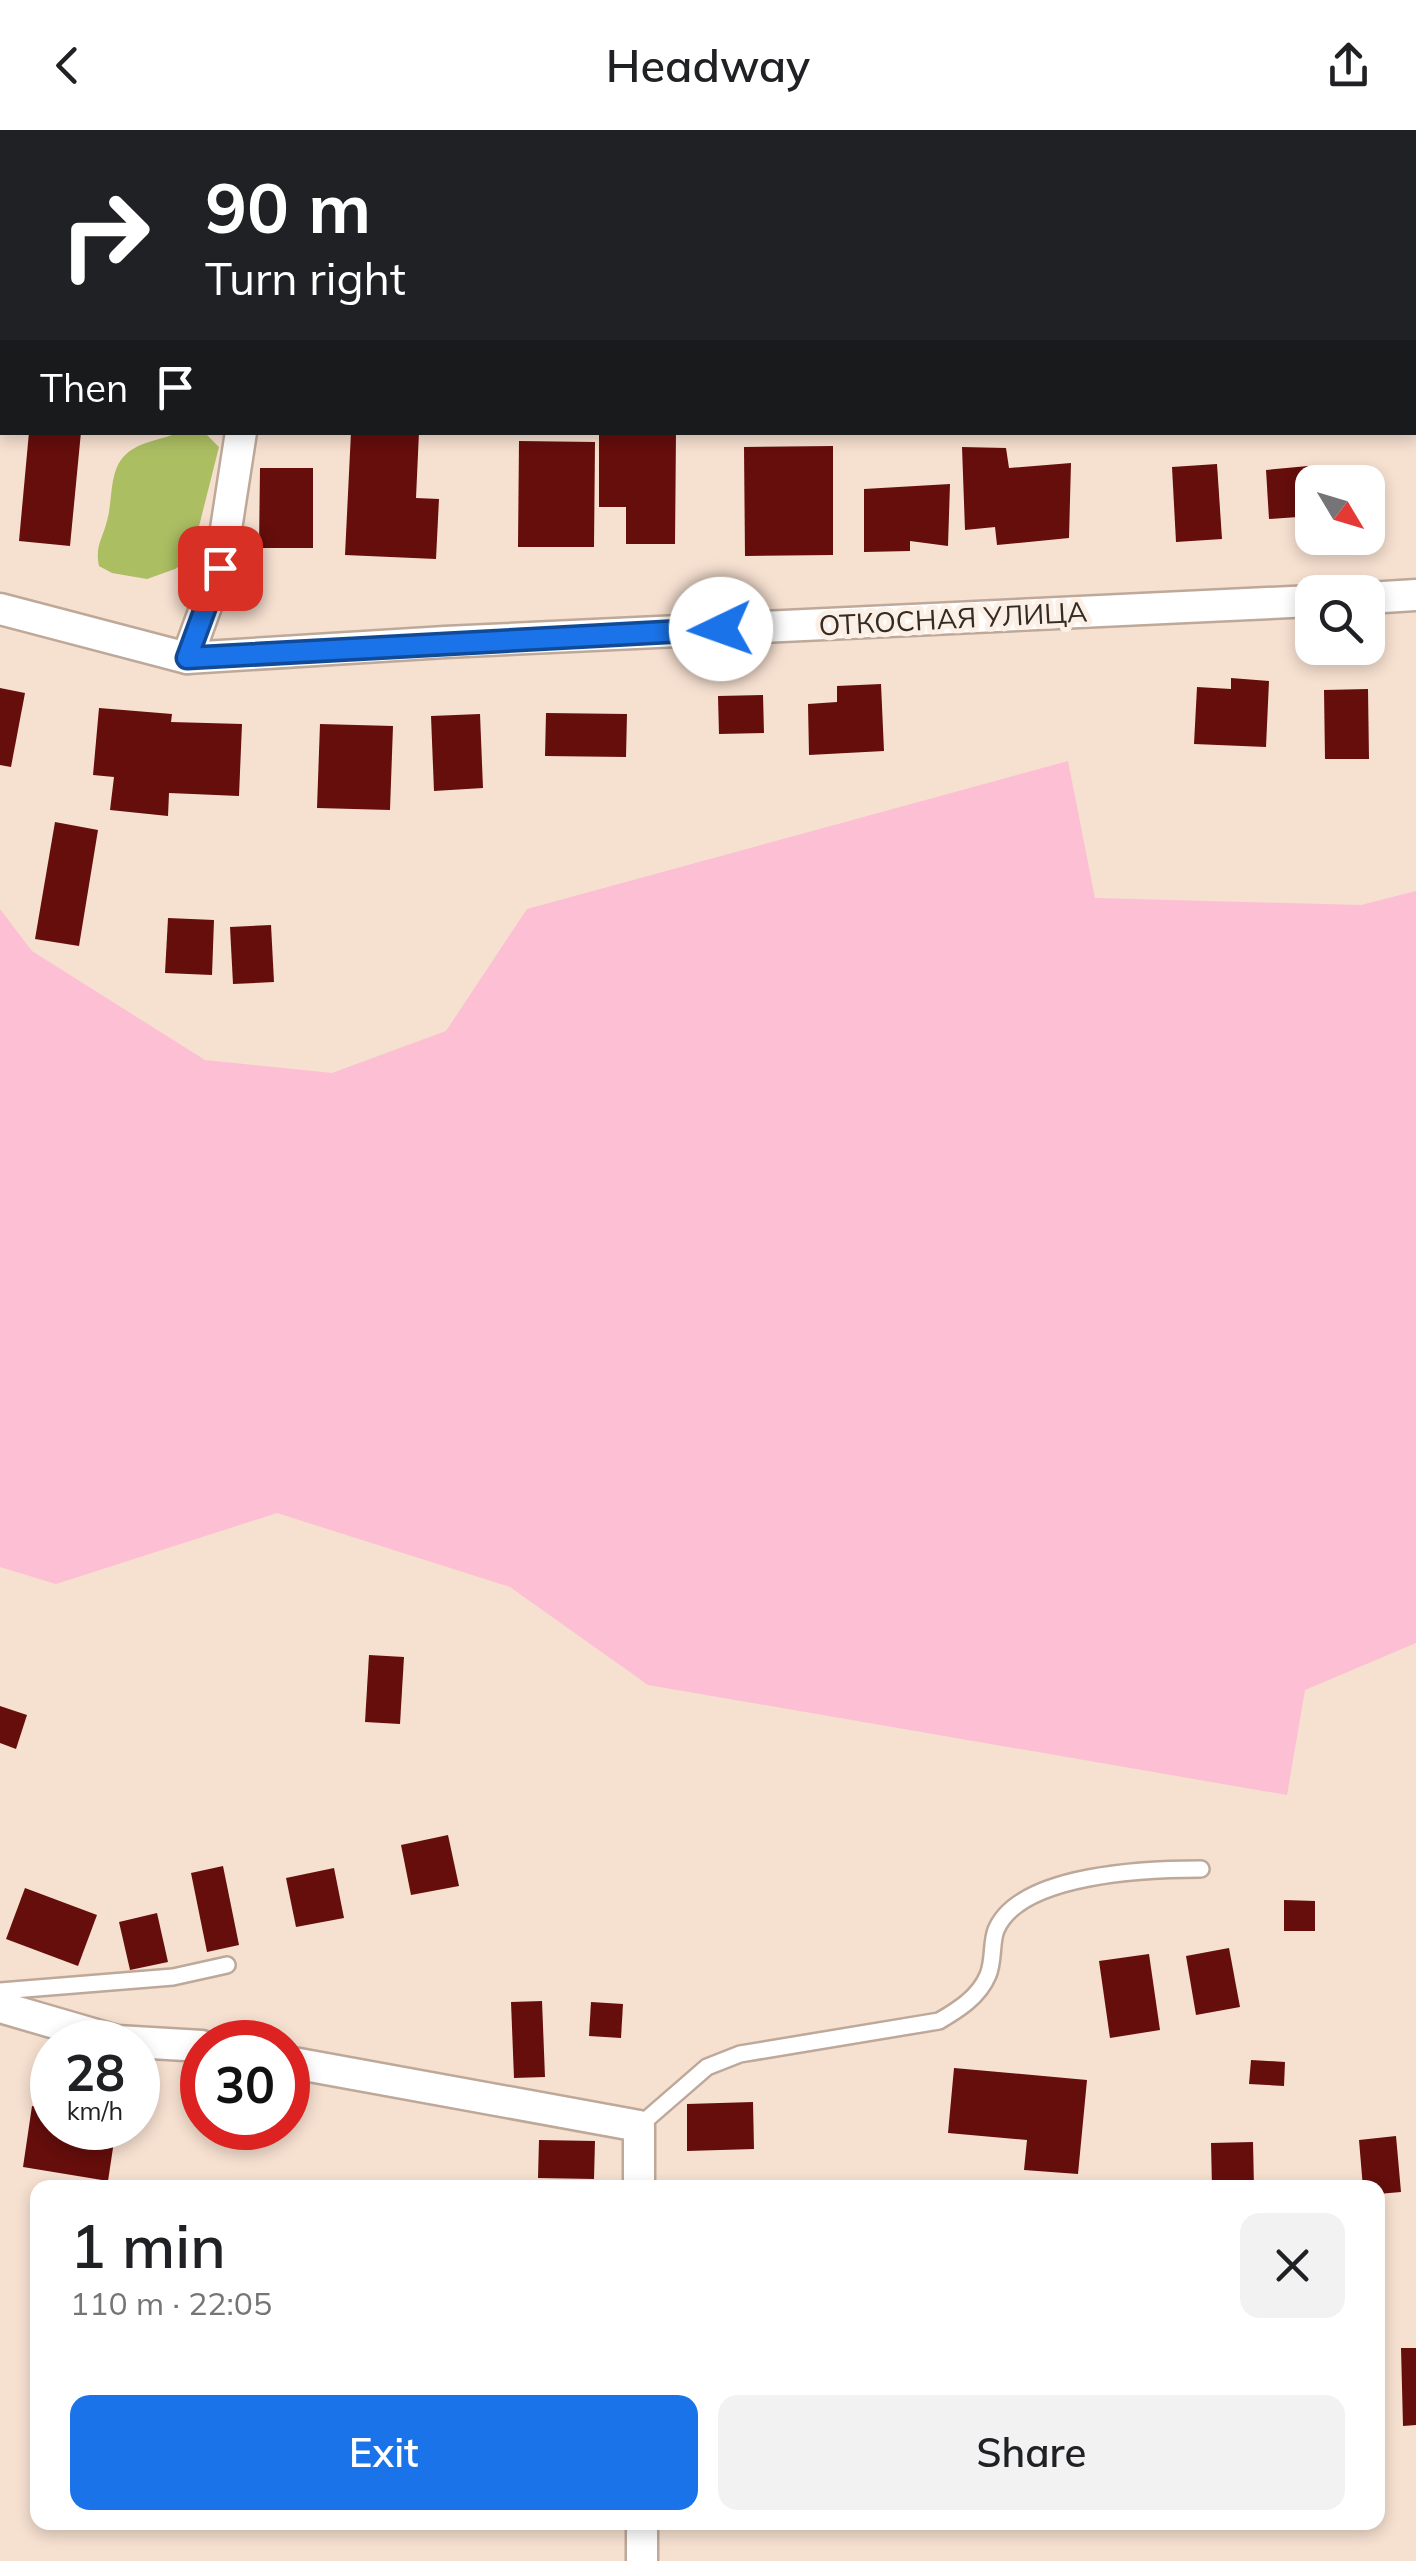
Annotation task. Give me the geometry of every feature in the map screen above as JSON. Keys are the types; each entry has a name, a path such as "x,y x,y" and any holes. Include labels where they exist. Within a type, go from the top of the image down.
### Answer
{"street":[{"path":"187,658 220,568 241,435"},
{"path":"1385,597 1416,595"},
{"name":"ОТКОСНАЯ УЛИЦА","path":"0,609 187,658 1295,602"},
{"path":"0,2006 117,2041 180,2045"},
{"path":"310,2066 639,2126 640,2180"},
{"path":"642,2530 642,2561"}],"lane":[{"path":"639,2126 708,2067 740,2054 939,2021 967,2005 988,1975 996,1929 1011,1909 1034,1893 1136,1870 1201,1869"},
{"path":"0,1991 172,1976 226,1965"}],"shaded area":[{"path":"171,435 207,435 219,447 191,558 175,569 147,579 112,573 99,566 98,553 115,472 125,455 138,446"},
{"path":"1068,761 1095,898 1361,905 1416,891 1416,1643 1305,1690 1287,1795 648,1685 510,1587 277,1513 56,1584 0,1567 0,909 32,951 205,1060 332,1073 446,1031 527,909"}],"building":[{"path":"29,435 81,435 70,546 19,541"},
{"path":"351,435 419,435 416,498 439,499 436,559 345,555"},
{"path":"599,435 676,435 675,544 626,544 626,507 599,507"},
{"path":"519,441 595,442 594,547 518,547"},
{"path":"833,446 833,555 745,556 744,447"},
{"path":"962,447 1006,448 1009,468 1071,463 1069,538 997,545 995,527 965,530"},
{"path":"1217,464 1222,539 1176,542 1172,467"},
{"path":"1295,467 1295,517 1269,519 1266,470"},
{"path":"260,468 313,468 313,548 259,548"},
{"path":"950,484 948,546 910,541 910,551 864,552 864,489"},
{"path":"1231,678 1269,681 1266,747 1194,744 1197,687 1231,689"},
{"path":"881,684 884,751 809,755 808,704 837,702 837,686"},
{"path":"0,688 25,693 11,767 0,765"},
{"path":"1368,689 1369,759 1325,759 1324,690"},
{"path":"763,695 764,733 719,734 718,696"},
{"path":"99,708 172,714 171,722 242,724 239,796 169,793 168,816 110,810 114,777 93,775"},
{"path":"546,713 627,714 626,757 545,756"},
{"path":"480,714 483,788 434,791 431,716"},
{"path":"320,724 393,726 390,810 317,808"},
{"path":"55,822 98,830 79,946 35,939"},
{"path":"168,918 214,920 212,975 165,973"},
{"path":"271,925 274,982 233,984 230,927"},
{"path":"369,1655 404,1657 400,1724 365,1722"},
{"path":"0,1706 27,1715 16,1749 0,1743"},
{"path":"448,1835 459,1886 411,1895 401,1845"},
{"path":"223,1866 239,1945 207,1952 191,1873"},
{"path":"334,1868 344,1918 296,1927 286,1878"},
{"path":"25,1888 97,1915 78,1966 6,1939"},
{"path":"1284,1900 1315,1901 1315,1931 1284,1931"},
{"path":"157,1913 168,1962 130,1970 119,1922"},
{"path":"1229,1948 1240,2007 1196,2015 1186,1956"},
{"path":"1149,1954 1160,2030 1110,2038 1099,1961"},
{"path":"542,2001 545,2077 514,2078 511,2002"},
{"path":"591,2002 623,2004 621,2038 589,2036"},
{"path":"1251,2060 1285,2062 1284,2086 1249,2084"},
{"path":"954,2068 1087,2080 1078,2174 1024,2170 1027,2140 948,2133"},
{"path":"753,2102 754,2149 687,2151 687,2104"},
{"path":"30,2120 30,2150 113,2150 108,2180 23,2167"},
{"path":"1396,2136 1401,2192 1385,2193 1385,2180 1362,2180 1359,2140"},
{"path":"539,2140 595,2141 594,2179 538,2178"},
{"path":"1253,2142 1254,2180 1212,2180 1211,2143"},
{"path":"1401,2348 1416,2348 1416,2425 1403,2426"}],"route":[{"path":"220,568 187,658 721,629"}]}
